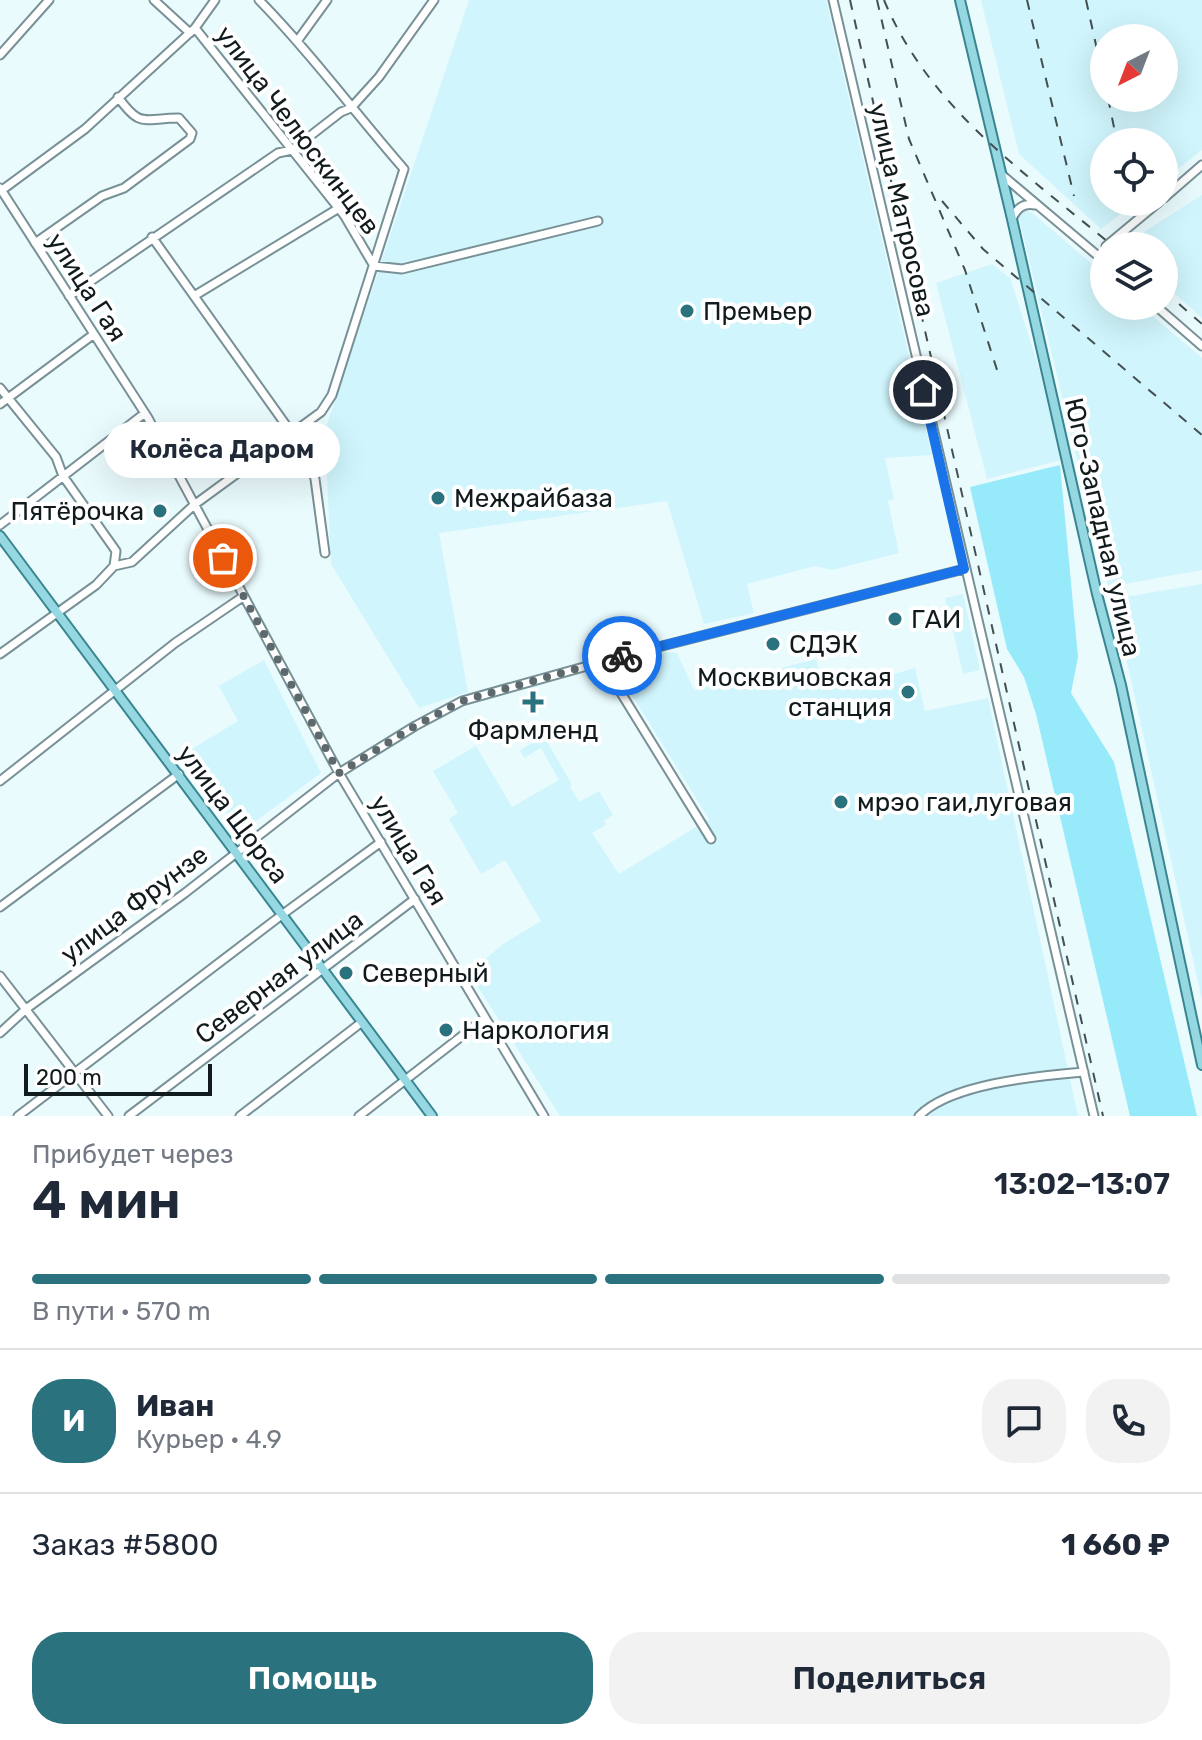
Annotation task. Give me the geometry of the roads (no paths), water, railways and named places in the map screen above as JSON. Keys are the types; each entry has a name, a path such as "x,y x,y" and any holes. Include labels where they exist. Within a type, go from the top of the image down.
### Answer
{"main road":[{"name":"Юго-Западная улица","path":"960,0 1097,594 1121,685 1202,1065"},
{"name":"улица Щорса","path":"0,536 432,1116"}],"street":[{"path":"0,55 49,0"},
{"name":"улица Челюскинцев","path":"154,0 193,30 339,208 374,266 402,269 598,221"},
{"path":"1,189 60,149 193,30 215,0"},
{"path":"0,654 96,585 114,566 132,562 194,505 321,412 332,395 404,169 298,40 259,0"},
{"path":"298,40 327,0"},
{"path":"69,296 278,153 292,150 341,112 351,108 379,77 434,0"},
{"name":"улица Матросова","path":"833,0 1094,1116"},
{"path":"35,243 102,196 124,188 190,139 192,133 182,120 138,121 118,97"},
{"path":"1178,186 1202,165"},
{"path":"1001,173 1090,250"},
{"name":"улица Гая","path":"1,189 145,413 339,773 544,1116"},
{"path":"1012,219 1024,205 1037,205"},
{"path":"194,296 339,208"},
{"path":"1123,232 1142,216"},
{"path":"152,237 308,456 315,479 325,553"},
{"path":"1172,320 1202,346"},
{"path":"0,404 94,334"},
{"path":"0,388 56,457 63,476 116,551 114,566"},
{"path":"0,525 145,413"},
{"name":"улица Фрунзе","path":"0,1033 26,1009 339,773 462,701 964,569"},
{"path":"0,781 175,643 244,596"},
{"path":"602,662 711,839"},
{"path":"0,907 179,774"},
{"path":"18,1116 381,842"},
{"name":"Северная улица","path":"129,1116 415,899"},
{"path":"0,976 108,1116"},
{"path":"359,1116 485,1018"},
{"path":"240,1116 362,1022"},
{"path":"919,1116 928,1107 961,1093 1023,1077 1084,1072"}],"railway":[{"path":"850,0 1103,1116"},
{"path":"877,0 909,139 965,270 998,373"},
{"path":"884,0 903,39 953,106 1014,165 1096,232"},
{"path":"1027,0 1074,196"},
{"path":"1086,0 1091,24"},
{"path":"1111,112 1114,128"},
{"path":"942,201 983,249 1202,435"},
{"path":"1178,303 1202,324"}],"place":[{"name":"Премьер","path":"687,311"},
{"name":"Межрайбаза","path":"438,498"},
{"name":"Пятёрочка","path":"160,511"},
{"name":"Колёса Даром","path":"223,558"},
{"name":"ГАИ","path":"895,619"},
{"name":"СДЭК","path":"773,644"},
{"name":"Москвичовская станция","path":"908,692"},
{"name":"Фармленд","path":"533,702"},
{"name":"мрэо гаи,луговая","path":"841,802"},
{"name":"Северный","path":"346,973"},
{"name":"Наркология","path":"446,1030"}]}
